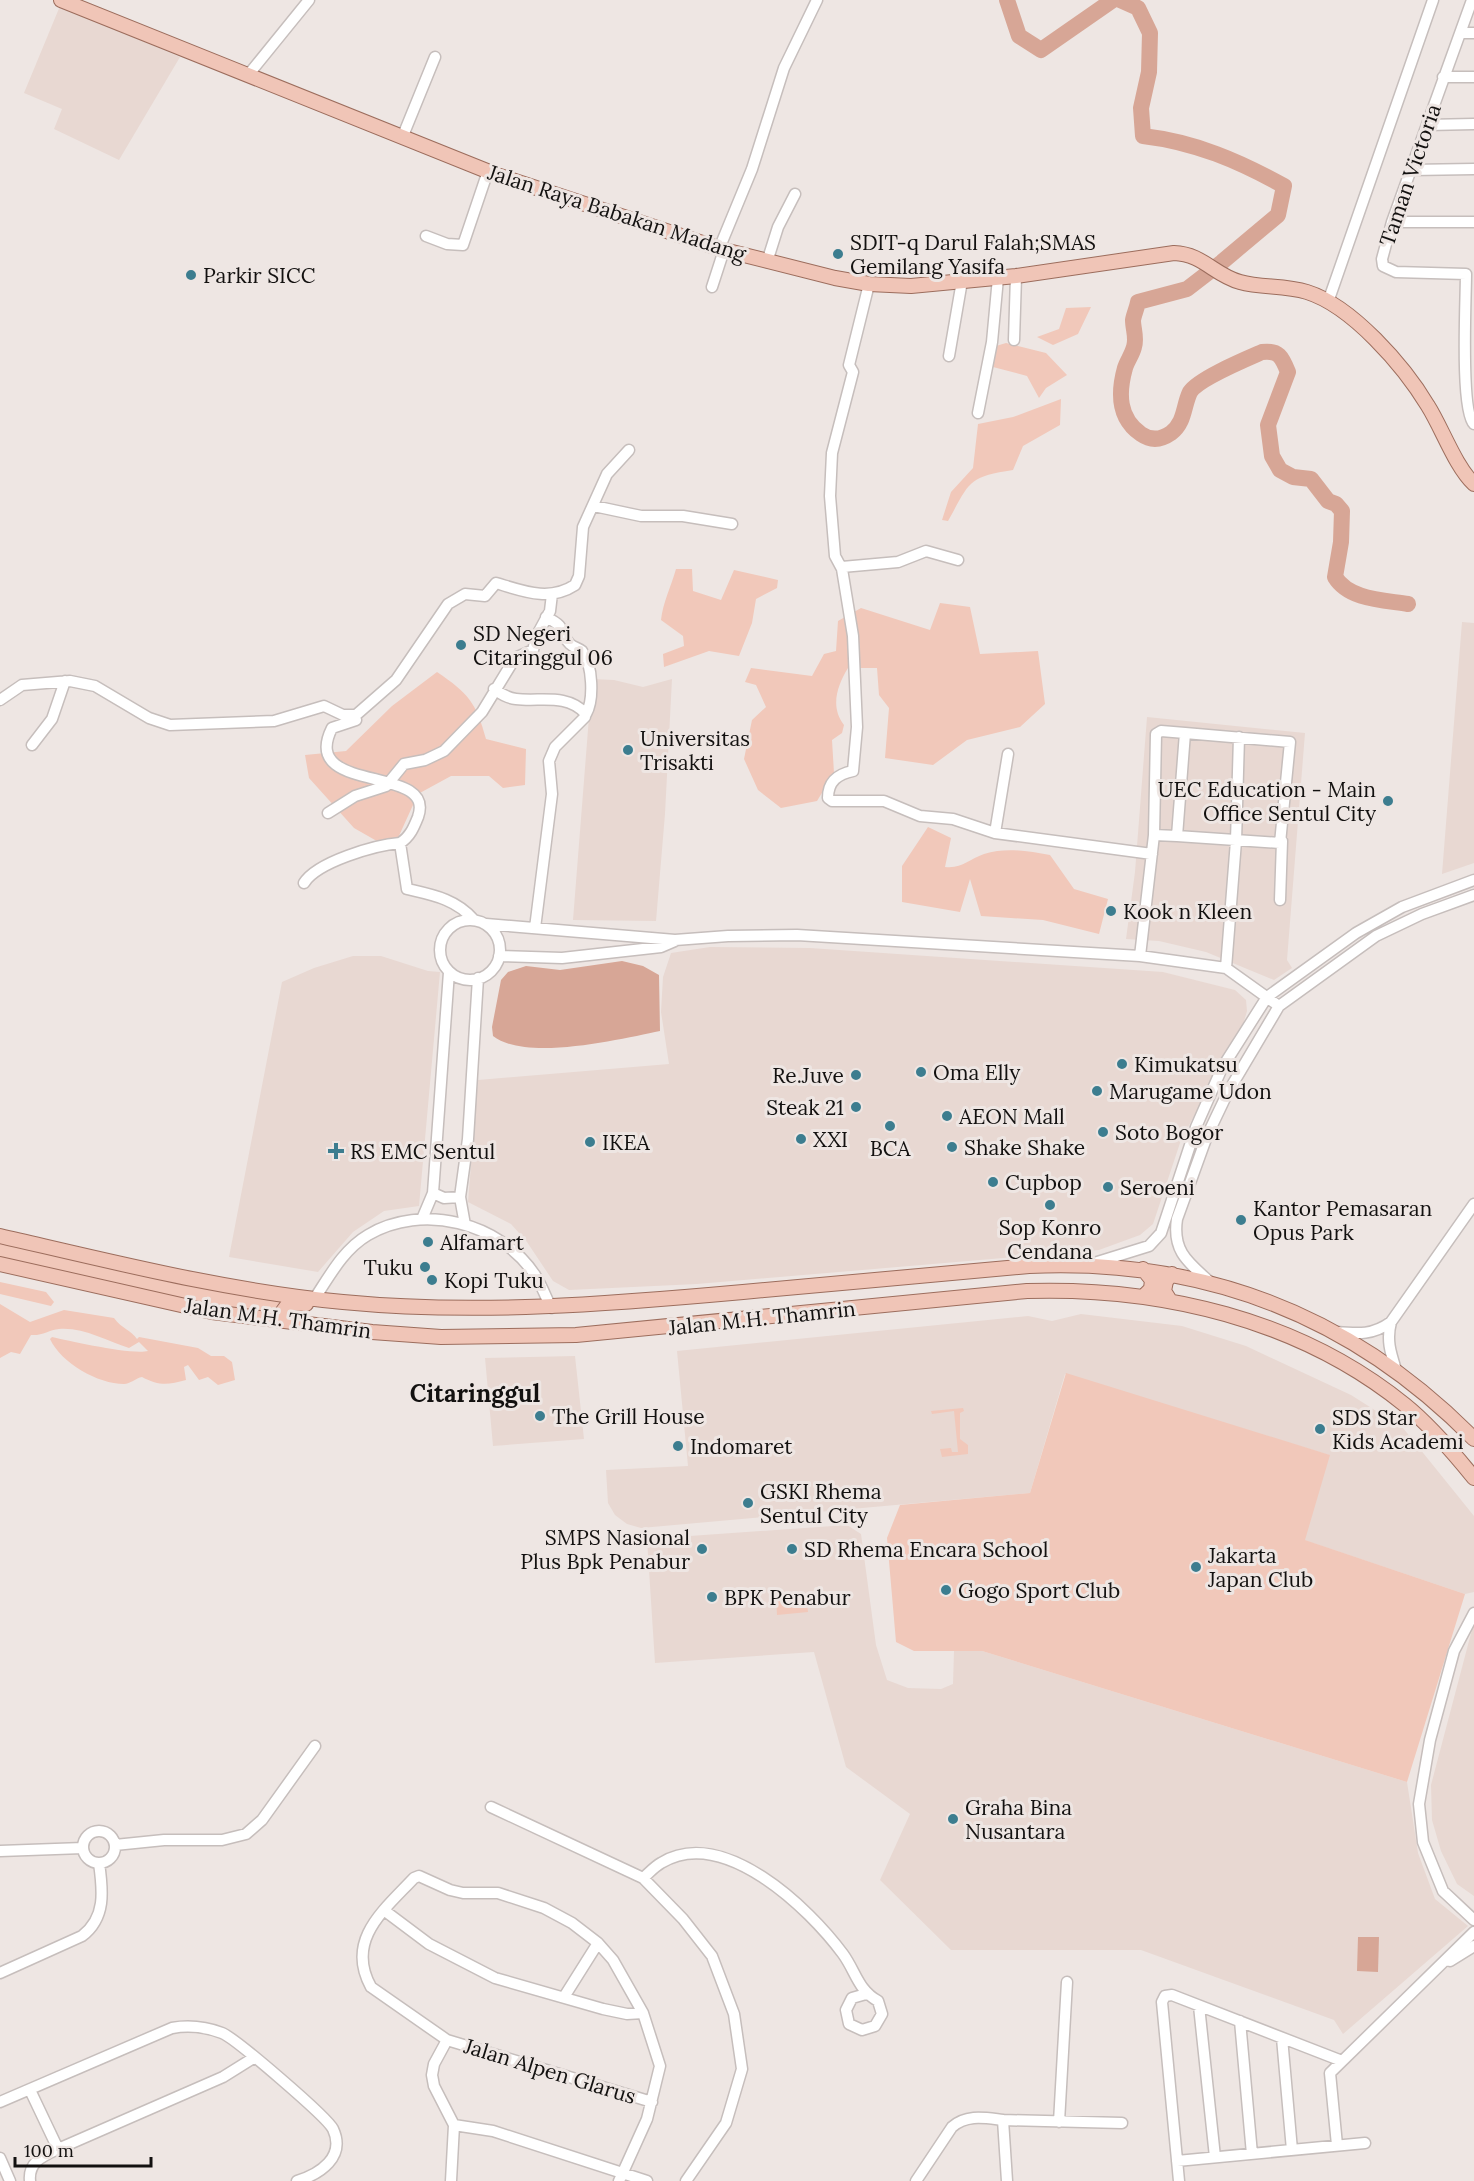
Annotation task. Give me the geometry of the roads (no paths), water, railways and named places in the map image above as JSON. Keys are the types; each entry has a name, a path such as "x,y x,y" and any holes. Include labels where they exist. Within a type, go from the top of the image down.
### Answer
{"main road":[{"name":"Jalan Raya Babakan Madang","path":"61,0 488,171 722,250 767,262 869,284 911,286 1016,276 1174,253 1200,259 1225,277 1241,282 1309,293 1328,302"},
{"path":"1328,302 1359,324 1397,365 1427,404 1474,484"},
{"name":"Jalan M.H. Thamrin","path":"0,1236 207,1282 342,1302 432,1307 551,1308 626,1303 1029,1266 1088,1264 1143,1269 1211,1283 1289,1309 1338,1332 1419,1389 1450,1414 1474,1439"},
{"name":"Jalan M.H. Thamrin","path":"0,1264 212,1312 441,1337 576,1335 1027,1291 1100,1291 1169,1299 1204,1307 1278,1333 1367,1378 1405,1405 1450,1449 1474,1478"},
{"path":"1143,1269 1152,1280 1151,1288 1144,1296"},
{"path":"1169,1299 1164,1291 1166,1281 1172,1274"},
{"path":"316,1325 288,1316 283,1311 289,1303 326,1305 342,1302"},
{"path":"1405,1405 1419,1389"}],"street":[{"path":"249,74 309,0"},
{"path":"712,287 722,250 752,169 784,68 817,0"},
{"path":"1328,302 1433,0"},
{"name":"Taman Victoria","path":"1472,0 1392,222 1382,260 1388,270 1470,274 1469,418 1474,424"},
{"path":"1461,33 1474,33"},
{"path":"402,138 435,57"},
{"name":"Taman Victoria","path":"1443,77 1474,77"},
{"path":"1427,125 1474,124"},
{"path":"1411,170 1474,170"},
{"path":"426,236 447,244 463,245 488,171"},
{"path":"767,262 778,227 795,194"},
{"path":"1392,222 1474,222"},
{"path":"1014,340 1016,276"},
{"path":"978,413 992,342 998,278"},
{"path":"949,356 962,281"},
{"path":"869,284 849,365 853,372 832,453 831,511 835,556 842,567 853,636 857,748 853,771 841,774 833,780 828,798 832,801 884,801 920,816 953,819 995,833 1152,854"},
{"path":"304,883 316,869 383,845 400,843 416,824 420,806 412,792 374,776 344,771 332,760 327,748 332,728 362,718 372,704 396,680 431,627 458,597 465,594 485,596 496,583 530,594 552,594 575,585 579,576 583,527 607,474 629,450"},
{"path":"594,506 641,516 683,516 732,524"},
{"path":"842,567 897,562 926,551 958,560"},
{"path":"328,813 355,796 390,783 404,764 425,760 444,751 482,712 515,658 533,650 552,594"},
{"path":"535,928 552,794 549,761 555,747 586,714 592,697 591,681 584,655 571,645 563,627 546,617"},
{"path":"0,700 22,685 65,681 84,682 95,686 149,718 170,725 265,722 296,716 324,706 352,716 372,704"},
{"path":"32,745 52,719 65,681"},
{"path":"494,689 515,699 558,700 579,707 586,714"},
{"path":"1140,956 1154,835 1156,734 1161,731 1286,740 1292,746 1282,841 1280,900"},
{"path":"1177,836 1185,733"},
{"path":"1226,968 1236,842 1239,737"},
{"path":"995,833 1008,754"},
{"path":"1154,835 1277,844 1282,841"},
{"path":"400,843 407,889 436,896 462,906 474,920"},
{"path":"1088,1264 1136,1252 1149,1246 1161,1233 1190,1142 1222,1068 1267,997 1365,928 1402,907 1474,880"},
{"path":"1211,1283 1185,1259 1175,1233 1177,1219 1208,1136 1238,1076 1279,1006 1376,936 1422,914 1474,895"},
{"path":"422,1219 432,1193 449,972 440,955 442,937 455,923 474,920 486,924 675,940 728,936 807,936 1140,956 1226,968 1279,1006"},
{"path":"449,972 460,978 478,978 490,972 499,956 498,938 486,924"},
{"path":"499,956 574,957 661,947 675,940"},
{"path":"465,1225 460,1197 468,1139 478,978"},
{"path":"1222,1068 1238,1076"},
{"path":"432,1193 444,1198 460,1197"},
{"path":"1338,1332 1364,1334 1380,1330 1391,1322 1474,1204"},
{"path":"315,1298 335,1267 367,1236 396,1224 422,1219 450,1220 484,1231 509,1246 535,1275 551,1308"},
{"path":"1391,1322 1389,1347 1397,1373"},
{"path":"1474,1613 1454,1651 1430,1740 1419,1803 1421,1835 1443,1891 1474,1920"},
{"path":"115,1845 164,1840 222,1840 246,1834 262,1820 315,1746"},
{"path":"491,1807 644,1878 683,1919 712,1956 725,1986 740,2037 742,2069 726,2123 686,2181"},
{"path":"95,1832 108,1834 115,1845 111,1857 99,1863 90,1860 83,1848 87,1836 95,1832"},
{"path":"0,1851 83,1848"},
{"path":"644,1878 660,1863 692,1853 710,1855 770,1880 797,1902 828,1935 844,1956 866,1994"},
{"path":"0,1973 82,1936 92,1928 101,1907 99,1863"},
{"name":"Jalan Alpen Glarus","path":"598,1943 572,1923 520,1899 498,1893 463,1893 419,1876 414,1878 376,1920 362,1945 364,1974 372,1987 386,1999 447,2040 652,2102"},
{"path":"385,1911 429,1944 495,1978 627,2014 644,2013"},
{"path":"1337,2145 1330,2073 1474,1932"},
{"path":"564,1997 598,1943 613,1960 644,2013 660,2066 647,2119 620,2177"},
{"path":"1442,1965 1474,1946"},
{"path":"1059,2122 1068,1982"},
{"path":"1179,2181 1162,2002 1165,1996 1172,1995 1342,2061"},
{"path":"1200,2006 1215,2157"},
{"path":"1240,2021 1252,2154"},
{"path":"0,2102 163,2031 181,2026 223,2033 255,2057 333,2128 336,2146 330,2163 317,2175 297,2181"},
{"path":"1282,2038 1292,2150"},
{"path":"447,2040 434,2064 432,2075 434,2086 454,2125 451,2181"},
{"path":"30,2181 33,2164 38,2158 223,2077 255,2057"},
{"path":"30,2090 58,2149"},
{"path":"916,2181 958,2122 973,2118 1122,2123"},
{"path":"1003,2120 1007,2181"},
{"path":"454,2125 493,2131 620,2177 647,2181"},
{"path":"1177,2161 1365,2143"},
{"path":"0,2158 10,2181"}],"waterway":[{"path":"1007,0 1019,36 1041,50 1113,0"},
{"path":"1120,0 1138,8 1150,33 1149,72 1141,108 1143,136 1181,143 1216,154 1250,168 1284,186 1278,215 1222,262 1187,289 1138,302 1133,320 1135,344 1125,368 1121,387 1124,413 1133,428 1141,434 1152,439 1164,437 1176,429 1190,392 1202,381 1262,352 1276,353 1282,359 1288,372 1268,425 1272,456 1280,470 1293,477 1311,479 1328,501 1336,504 1342,511 1341,542 1335,577 1341,585 1358,595 1408,604"}],"place":[{"name":"SDIT-q Darul Falah;SMAS Gemilang Yasifa","path":"838,254"},
{"name":"Parkir SICC","path":"191,275"},
{"name":"SD Negeri Citaringgul 06","path":"461,645"},
{"name":"Universitas Trisakti","path":"628,750"},
{"name":"UEC Education - Main Office Sentul City","path":"1388,801"},
{"name":"Kook n Kleen","path":"1111,911"},
{"name":"Kimukatsu","path":"1122,1064"},
{"name":"Oma Elly","path":"921,1072"},
{"name":"Re.Juve","path":"856,1075"},
{"name":"Marugame Udon","path":"1097,1091"},
{"name":"Steak 21","path":"856,1107"},
{"name":"AEON Mall","path":"947,1116"},
{"name":"BCA","path":"890,1126"},
{"name":"Soto Bogor","path":"1103,1132"},
{"name":"XXI","path":"801,1139"},
{"name":"IKEA","path":"590,1142"},
{"name":"Shake Shake","path":"952,1147"},
{"name":"RS EMC Sentul","path":"336,1151"},
{"name":"Cupbop","path":"993,1182"},
{"name":"Seroeni","path":"1108,1187"},
{"name":"Sop Konro Cendana","path":"1050,1205"},
{"name":"Kantor Pemasaran Opus Park","path":"1241,1220"},
{"name":"Alfamart","path":"428,1242"},
{"name":"Tuku","path":"425,1267"},
{"name":"Kopi Tuku","path":"432,1280"},
{"name":"The Grill House","path":"540,1416"},
{"name":"SDS Star Kids Academi","path":"1320,1429"},
{"name":"Indomaret","path":"678,1446"},
{"name":"GSKI Rhema Sentul City","path":"748,1503"},
{"name":"SMPS Nasional Plus Bpk Penabur","path":"702,1549"},
{"name":"SD Rhema Encara School","path":"792,1549"},
{"name":"Jakarta Japan Club","path":"1196,1567"},
{"name":"Gogo Sport Club","path":"946,1590"},
{"name":"BPK Penabur","path":"712,1597"},
{"name":"Graha Bina Nusantara","path":"953,1819"}],"district":[{"name":"Citaringgul","path":"475,1393"}]}
